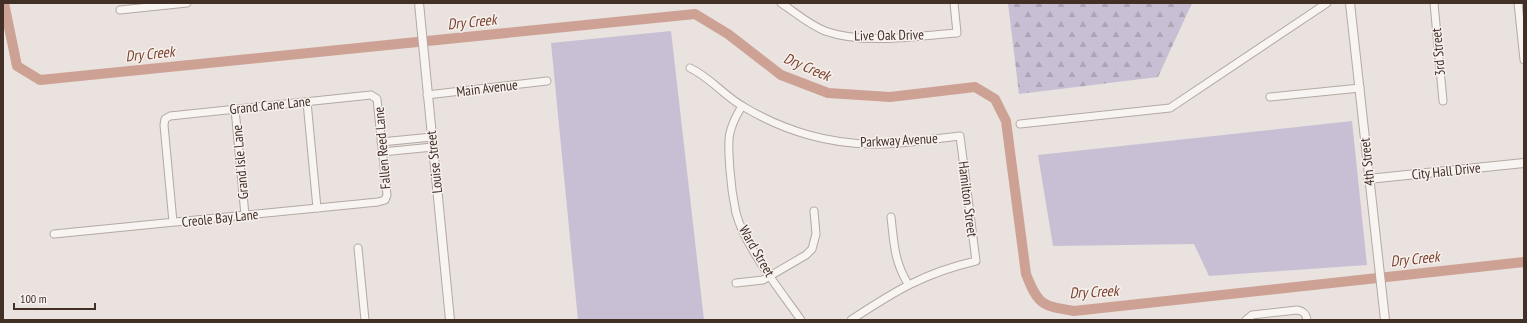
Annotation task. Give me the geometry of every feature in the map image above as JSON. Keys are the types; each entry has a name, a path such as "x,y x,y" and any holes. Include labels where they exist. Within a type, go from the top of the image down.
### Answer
{"street":[{"path":"120,10 162,4 187,3"},
{"name":"Louise Street","path":"419,3 422,50 428,95 450,320"},
{"name":"Live Oak Drive","path":"785,4 804,20 825,30 854,37 884,38 957,33 954,3"},
{"path":"1020,124 1170,108 1327,3"},
{"name":"4th Street","path":"1350,3 1360,88 1368,180 1385,320"},
{"name":"3rd Street","path":"1434,3 1443,101"},
{"path":"1518,3 1524,60"},
{"name":"Parkway Avenue","path":"690,68 701,73 742,106 767,120 800,132 855,144 878,144 960,136"},
{"name":"Main Avenue","path":"428,95 547,81"},
{"path":"1270,97 1360,88"},
{"name":"Grand Cane Lane","path":"173,222 164,125 165,119 170,116 235,109 371,95 375,97"},
{"name":"Fallen Reed Lane","path":"375,97 377,100 387,195 385,200"},
{"path":"307,102 317,208"},
{"name":"Ward Street","path":"742,106 730,129 728,140 736,214 750,245 801,320"},
{"name":"Grand Isle Lane","path":"235,109 245,215"},
{"name":"Hamilton Street","path":"908,284 948,268 976,261 960,136"},
{"path":"381,142 432,137"},
{"path":"382,152 432,147"},
{"name":"City Hall Drive","path":"1368,180 1524,163"},
{"name":"Creole Bay Lane","path":"54,234 378,202 385,200"},
{"path":"736,283 758,282 806,255 812,249 816,234 814,211"},
{"path":"851,320 908,284 895,259 891,217"},
{"path":"358,248 365,320"},
{"path":"1246,320 1252,314 1297,310 1302,311 1306,315 1307,320"}],"green space":[{"path":"1008,3 1192,3 1158,77 1019,94"},
{"path":"671,31 704,320 578,320 551,43"},
{"path":"1352,121 1367,265 1209,276 1194,244 1053,246 1038,155"}],"waterway":[{"name":"Dry Creek","path":"4,3 17,66 40,80 695,14 728,34 781,75 828,93 890,97 975,87 995,99 1006,121 1026,274 1030,284 1042,302 1055,307 1074,311 1524,262"}]}
